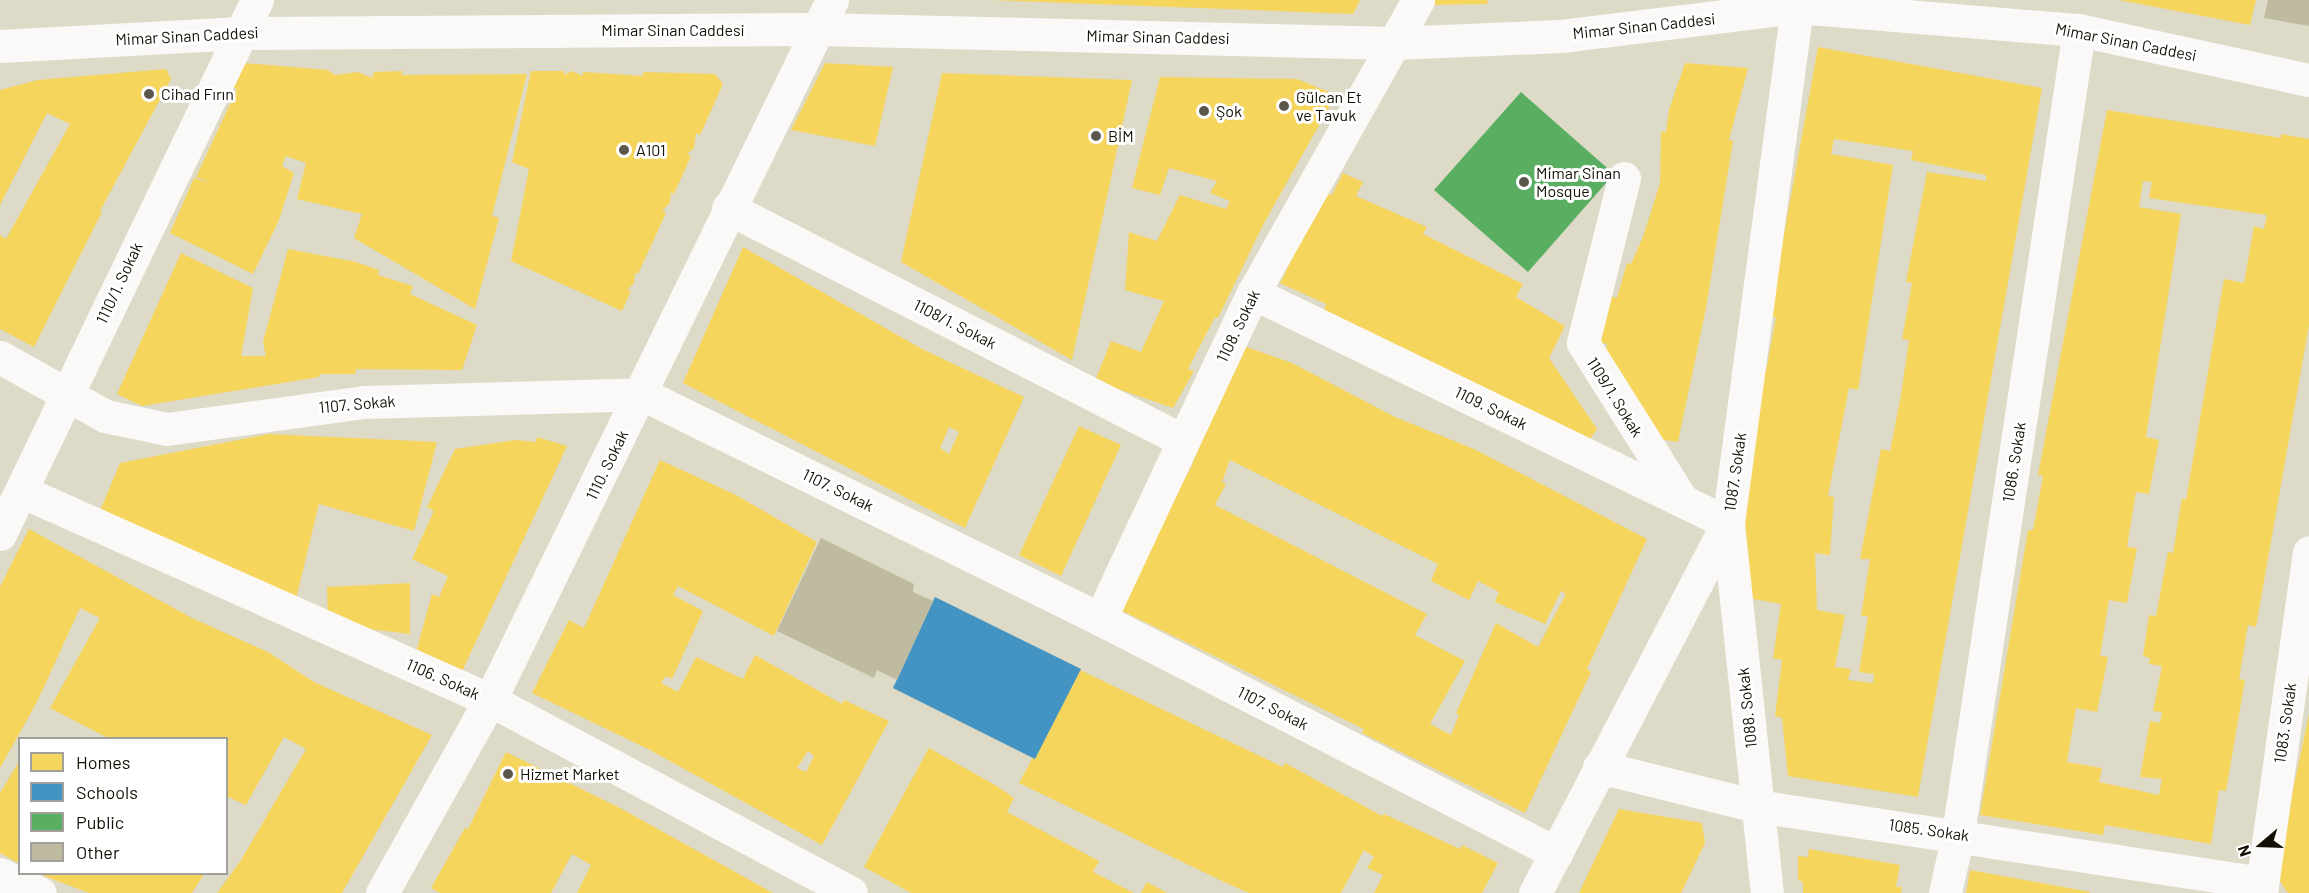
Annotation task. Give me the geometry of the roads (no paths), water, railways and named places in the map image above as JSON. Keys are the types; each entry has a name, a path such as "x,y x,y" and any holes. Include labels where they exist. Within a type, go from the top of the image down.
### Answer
{"street":[{"name":"1110/1. Sokak","path":"0,534 257,0"},
{"name":"1110. Sokak","path":"382,893 490,700 642,393 728,208 832,0"},
{"name":"1108. Sokak","path":"1100,619 1182,440 1253,293 1418,0"},
{"name":"Mimar Sinan Caddesi","path":"0,46 241,33 817,29 1395,43 1561,36 1726,9 1797,7 2079,30 2309,80"},
{"name":"1087. Sokak","path":"1536,893 1599,767 1728,523 1797,7"},
{"name":"1086. Sokak","path":"1946,893 1959,834 2079,30"},
{"name":"1109/1. Sokak","path":"1624,178 1583,343 1683,502"},
{"name":"1108/1. Sokak","path":"728,208 1182,440"},
{"name":"1109. Sokak","path":"1253,293 1728,523"},
{"name":"1107. Sokak","path":"0,357 105,416 167,429 364,402 642,393 1100,619 1556,854"},
{"name":"1106. Sokak","path":"21,491 490,700 851,893"},
{"name":"1088. Sokak","path":"1728,523 1767,893"},
{"name":"1083. Sokak","path":"2261,888 2309,552"},
{"name":"1085. Sokak","path":"1599,767 1757,806 1959,834 2261,888"},
{"path":"0,874 40,893"}],"place":[{"name":"Cihad Fırın","path":"149,94"},
{"name":"Gülcan Et ve Tavuk","path":"1284,106"},
{"name":"Şok","path":"1204,111"},
{"name":"BİM","path":"1096,136"},
{"name":"A101","path":"624,150"},
{"name":"Mimar Sinan Mosque","path":"1524,182"},
{"name":"Hizmet Market","path":"508,774"}]}
